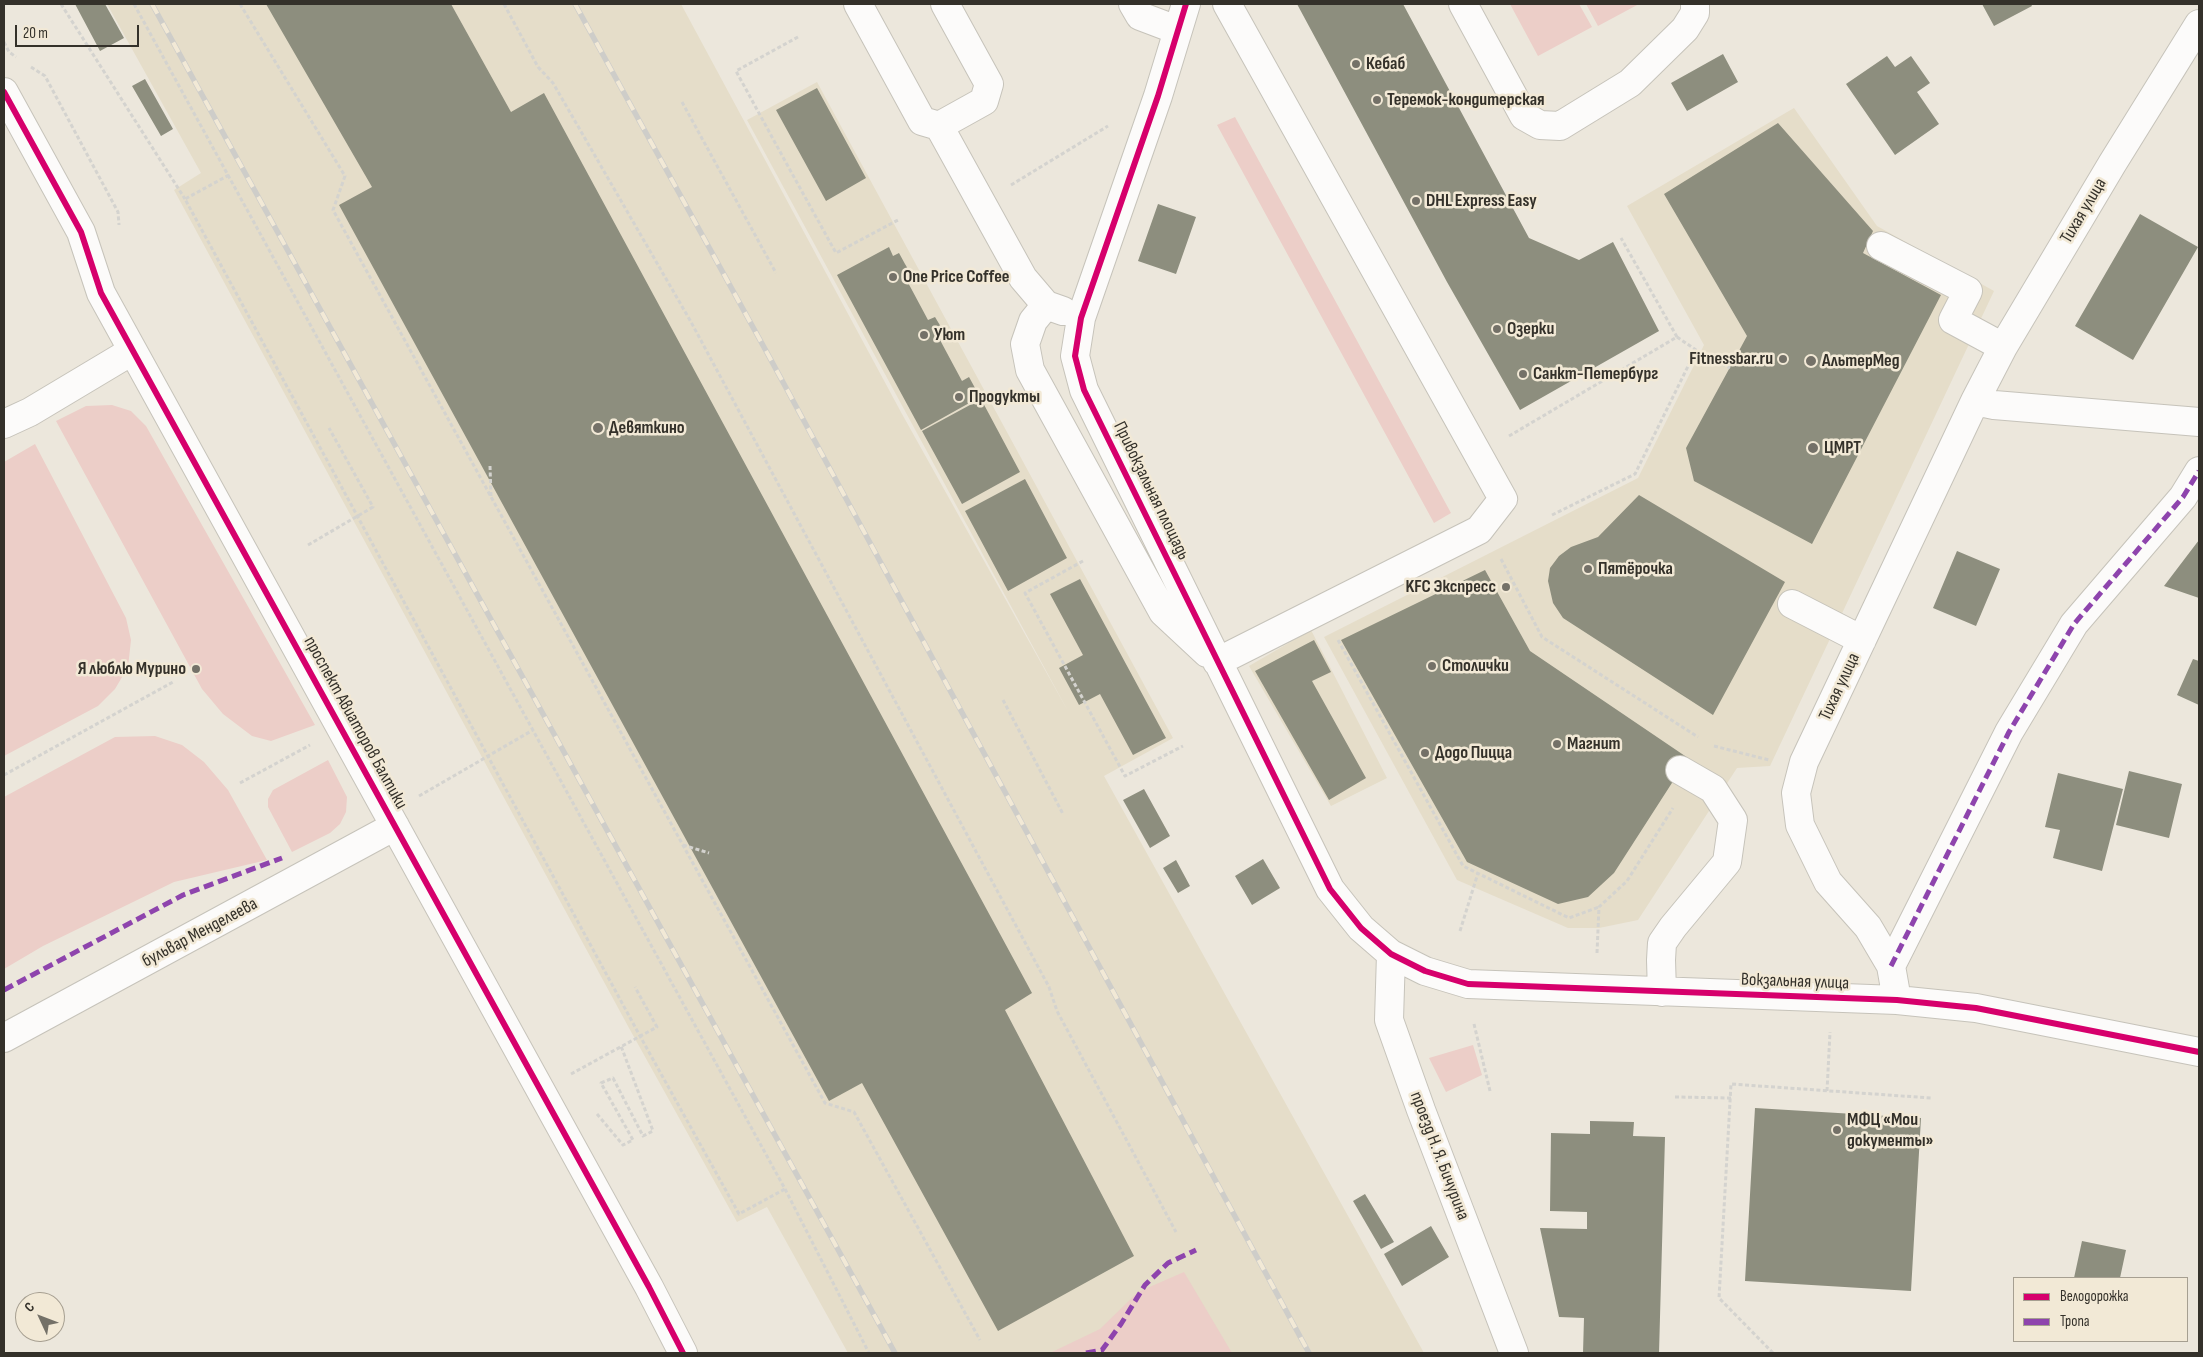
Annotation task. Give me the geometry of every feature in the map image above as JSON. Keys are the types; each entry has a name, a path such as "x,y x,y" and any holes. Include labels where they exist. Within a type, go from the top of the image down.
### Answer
{"street":[{"path":"858,4 922,121 939,126 1024,278 1046,305 1080,318"},
{"path":"939,126 984,101 989,84 945,4"},
{"path":"1133,4 1140,16 1177,30"},
{"name":"Привокзальная площадь","path":"1186,4 1158,96 1080,318 1075,356 1084,390 1330,889 1361,928 1391,954"},
{"path":"1046,305 1033,321 1025,344 1030,370 1163,612 1217,662 1479,530 1503,499 1227,4"},
{"path":"1463,4 1524,116 1540,125 1560,126 1630,83 1685,29 1695,13 1695,4"},
{"name":"Тихая улица","path":"1897,1000 1890,966 1868,927 1828,882 1800,825 1796,793 1804,762 1975,401 2003,347 2112,164 2199,24"},
{"name":"проспект Авиаторов Балтики","path":"4,92 81,232 101,293 132,351 649,1286 683,1353"},
{"path":"1881,246 1968,291 1953,320 2003,347"},
{"path":"4,424 30,412 132,351"},
{"path":"1975,401 1994,405 2199,422"},
{"path":"1890,966 2009,732 2074,624 2183,497 2199,472"},
{"path":"1792,604 1862,640"},
{"path":"1662,992 1662,943 1727,862 1733,820 1713,789 1686,773"},
{"name":"бульвар Менделеева","path":"4,1038 394,826"},
{"name":"Вокзальная улица","path":"1391,954 1425,972 1468,984 1897,1000 1976,1008 2199,1052"},
{"name":"проезд Н. Я. Бичурина","path":"1391,954 1389,1020 1421,1110 1514,1353"}],"path":[{"path":"61,4 185,199 487,756 739,1214 785,1189"},
{"path":"134,4 785,1189 869,1353"},
{"path":"240,4 345,176 333,210 825,1103 854,1112 980,1340"},
{"path":"504,4 538,67 554,83 691,322 1049,987 1057,1011 1176,1232"},
{"path":"798,36 736,71 836,253 898,220"},
{"path":"682,102 776,274"},
{"path":"1004,189 1111,124"},
{"path":"185,199 228,175"},
{"path":"1621,238 1677,337 1696,350 1730,368"},
{"path":"1508,436 1677,337"},
{"path":"1552,515 1635,474 1696,350"},
{"path":"308,545 373,507 329,428"},
{"path":"490,466 492,498"},
{"path":"1499,555 1542,637 1712,745 1773,761"},
{"path":"1083,561 1025,593 1125,776 1183,746"},
{"path":"1321,609 1463,866 1570,918 1599,907 1627,881 1686,773 1712,745"},
{"path":"4,775 173,682"},
{"path":"1002,700 1063,814"},
{"path":"416,798 532,730"},
{"path":"240,783 317,741"},
{"path":"683,845 709,853"},
{"path":"1460,931 1478,874"},
{"path":"1597,954 1599,907"},
{"path":"573,1072 657,1027 635,987"},
{"path":"1474,1024 1490,1091"},
{"path":"1827,1091 1830,1029"},
{"path":"596,1112 624,1145 633,1140 601,1083 613,1078 643,1136 653,1131 622,1046"},
{"path":"1773,1353 1719,1298 1731,1084 1931,1098"},
{"path":"1675,1097 1731,1098"}],"shaded area":[{"path":"107,4 681,4 902,414 1069,713 747,120 817,82 1173,738 1104,776 1424,1353 848,1353 767,1207 737,1222 629,1028 174,190 201,173"},
{"path":"1510,4 1579,4 1592,27 1538,56"},
{"path":"1586,4 1639,4 1598,26"},
{"path":"1794,108 1877,226 1994,291 1770,766 1737,768 1638,920 1599,928 1568,928 1457,880 1324,637 1638,478 1704,345 1627,206"},
{"path":"1235,117 1451,513 1434,523 1217,125"},
{"path":"112,405 131,411 146,426 315,725 271,741 252,736 223,714 202,689 56,421 86,406"},
{"path":"35,444 126,618 131,640 128,667 115,689 98,706 4,756 4,462"},
{"path":"1311,630 1387,778 1331,806 1249,666"},
{"path":"155,736 182,745 204,762 228,790 267,860 174,882 43,946 4,969 4,797 115,737"},
{"path":"328,760 347,797 346,812 340,824 330,833 292,852 268,807 268,799 273,790"},
{"path":"1473,1045 1482,1075 1446,1092 1429,1058"},
{"path":"1184,1272 1232,1353 1050,1353 1100,1329 1138,1292"}],"building":[{"path":"75,4 105,4 124,38 100,51"},
{"path":"266,4 451,4 511,112 544,93 1032,993 1005,1010 1134,1256 998,1331 862,1083 829,1101 339,205 372,187"},
{"path":"1297,4 1403,4 1529,238 1579,260 1613,242 1659,331 1520,410 1447,282"},
{"path":"1982,4 2031,4 2032,6 1994,26"},
{"path":"1723,54 1738,82 1687,111 1671,83"},
{"path":"1887,56 1895,67 1911,56 1930,83 1917,92 1939,124 1895,155 1846,84"},
{"path":"145,79 173,129 161,136 132,86"},
{"path":"817,88 866,178 826,201 776,110"},
{"path":"1778,123 1873,231 1863,253 1941,295 1812,544 1694,481 1686,448 1747,336 1664,194"},
{"path":"1158,204 1196,217 1176,274 1138,261"},
{"path":"2140,214 2198,247 2133,360 2075,326"},
{"path":"889,247 893,256 899,253 911,274 905,277 928,320 935,317 947,337 940,340 962,381 969,377 980,397 921,430 837,275"},
{"path":"981,399 1020,472 962,504 922,431"},
{"path":"1025,479 1067,558 1008,591 965,511"},
{"path":"1639,495 1785,582 1713,715 1563,618 1553,603 1548,581 1550,568 1559,556 1571,547 1598,537"},
{"path":"2199,540 2199,598 2164,586"},
{"path":"1957,551 2000,569 1976,626 1933,608"},
{"path":"1485,570 1530,651 1688,758 1614,873 1588,897 1558,904 1467,862 1341,640"},
{"path":"1080,579 1166,738 1133,755 1100,694 1079,705 1059,668 1083,655 1050,594"},
{"path":"1314,640 1331,672 1312,681 1366,778 1329,800 1255,671"},
{"path":"2193,659 2199,661 2199,705 2177,695"},
{"path":"2129,771 2182,784 2169,838 2116,825"},
{"path":"2058,773 2123,789 2102,871 2053,858 2060,830 2045,827"},
{"path":"1144,789 1170,836 1150,848 1123,800"},
{"path":"1263,859 1280,888 1252,905 1235,876"},
{"path":"1176,860 1190,886 1178,893 1163,868"},
{"path":"1755,1108 1921,1118 1911,1291 1745,1281"},
{"path":"1590,1121 1634,1122 1633,1136 1665,1137 1659,1353 1583,1353 1584,1318 1559,1317 1540,1228 1587,1229 1587,1212 1550,1211 1551,1133 1590,1134"},
{"path":"1365,1194 1394,1242 1381,1249 1353,1201"},
{"path":"1431,1226 1449,1257 1402,1286 1384,1254"},
{"path":"2082,1241 2126,1250 2120,1277 2074,1277"}],"railway":[{"path":"152,4 895,1353"},
{"path":"575,4 765,349 1309,1353"}],"marked path":[{"path":"1891,966 2009,732 2074,624 2183,497 2199,471"},
{"path":"4,990 183,895 282,858"},
{"path":"1086,1353 1102,1350 1121,1324 1145,1285 1168,1263 1196,1250"}],"cycle path":[{"path":"1186,4 1158,96 1081,318 1075,356 1084,390 1330,889 1361,928 1391,954 1425,971 1468,984 1897,1000 1976,1008 2199,1052"},
{"path":"4,92 81,232 101,293 649,1287 683,1353"}],"place":[{"name":"Кебаб","path":"1356,64"},
{"name":"Теремок-кондитерская","path":"1377,100"},
{"name":"DHL Express Easy","path":"1416,201"},
{"name":"One Price Coffee","path":"893,277"},
{"name":"Озерки","path":"1497,329"},
{"name":"Уют","path":"924,335"},
{"name":"Fitnessbar.ru","path":"1783,359"},
{"name":"АльтерМед","path":"1811,361"},
{"name":"Санкт-Петербург","path":"1523,374"},
{"name":"Продукты","path":"959,397"},
{"name":"Девяткино","path":"598,428"},
{"name":"ЦМРТ","path":"1813,448"},
{"name":"Пятёрочка","path":"1588,569"},
{"name":"KFC Экспресс","path":"1506,587"},
{"name":"Столички","path":"1432,666"},
{"name":"Я люблю Мурино","path":"196,669"},
{"name":"Магнит","path":"1557,744"},
{"name":"Додо Пицца","path":"1425,753"},
{"name":"МФЦ «Мои документы»","path":"1837,1130"}]}
